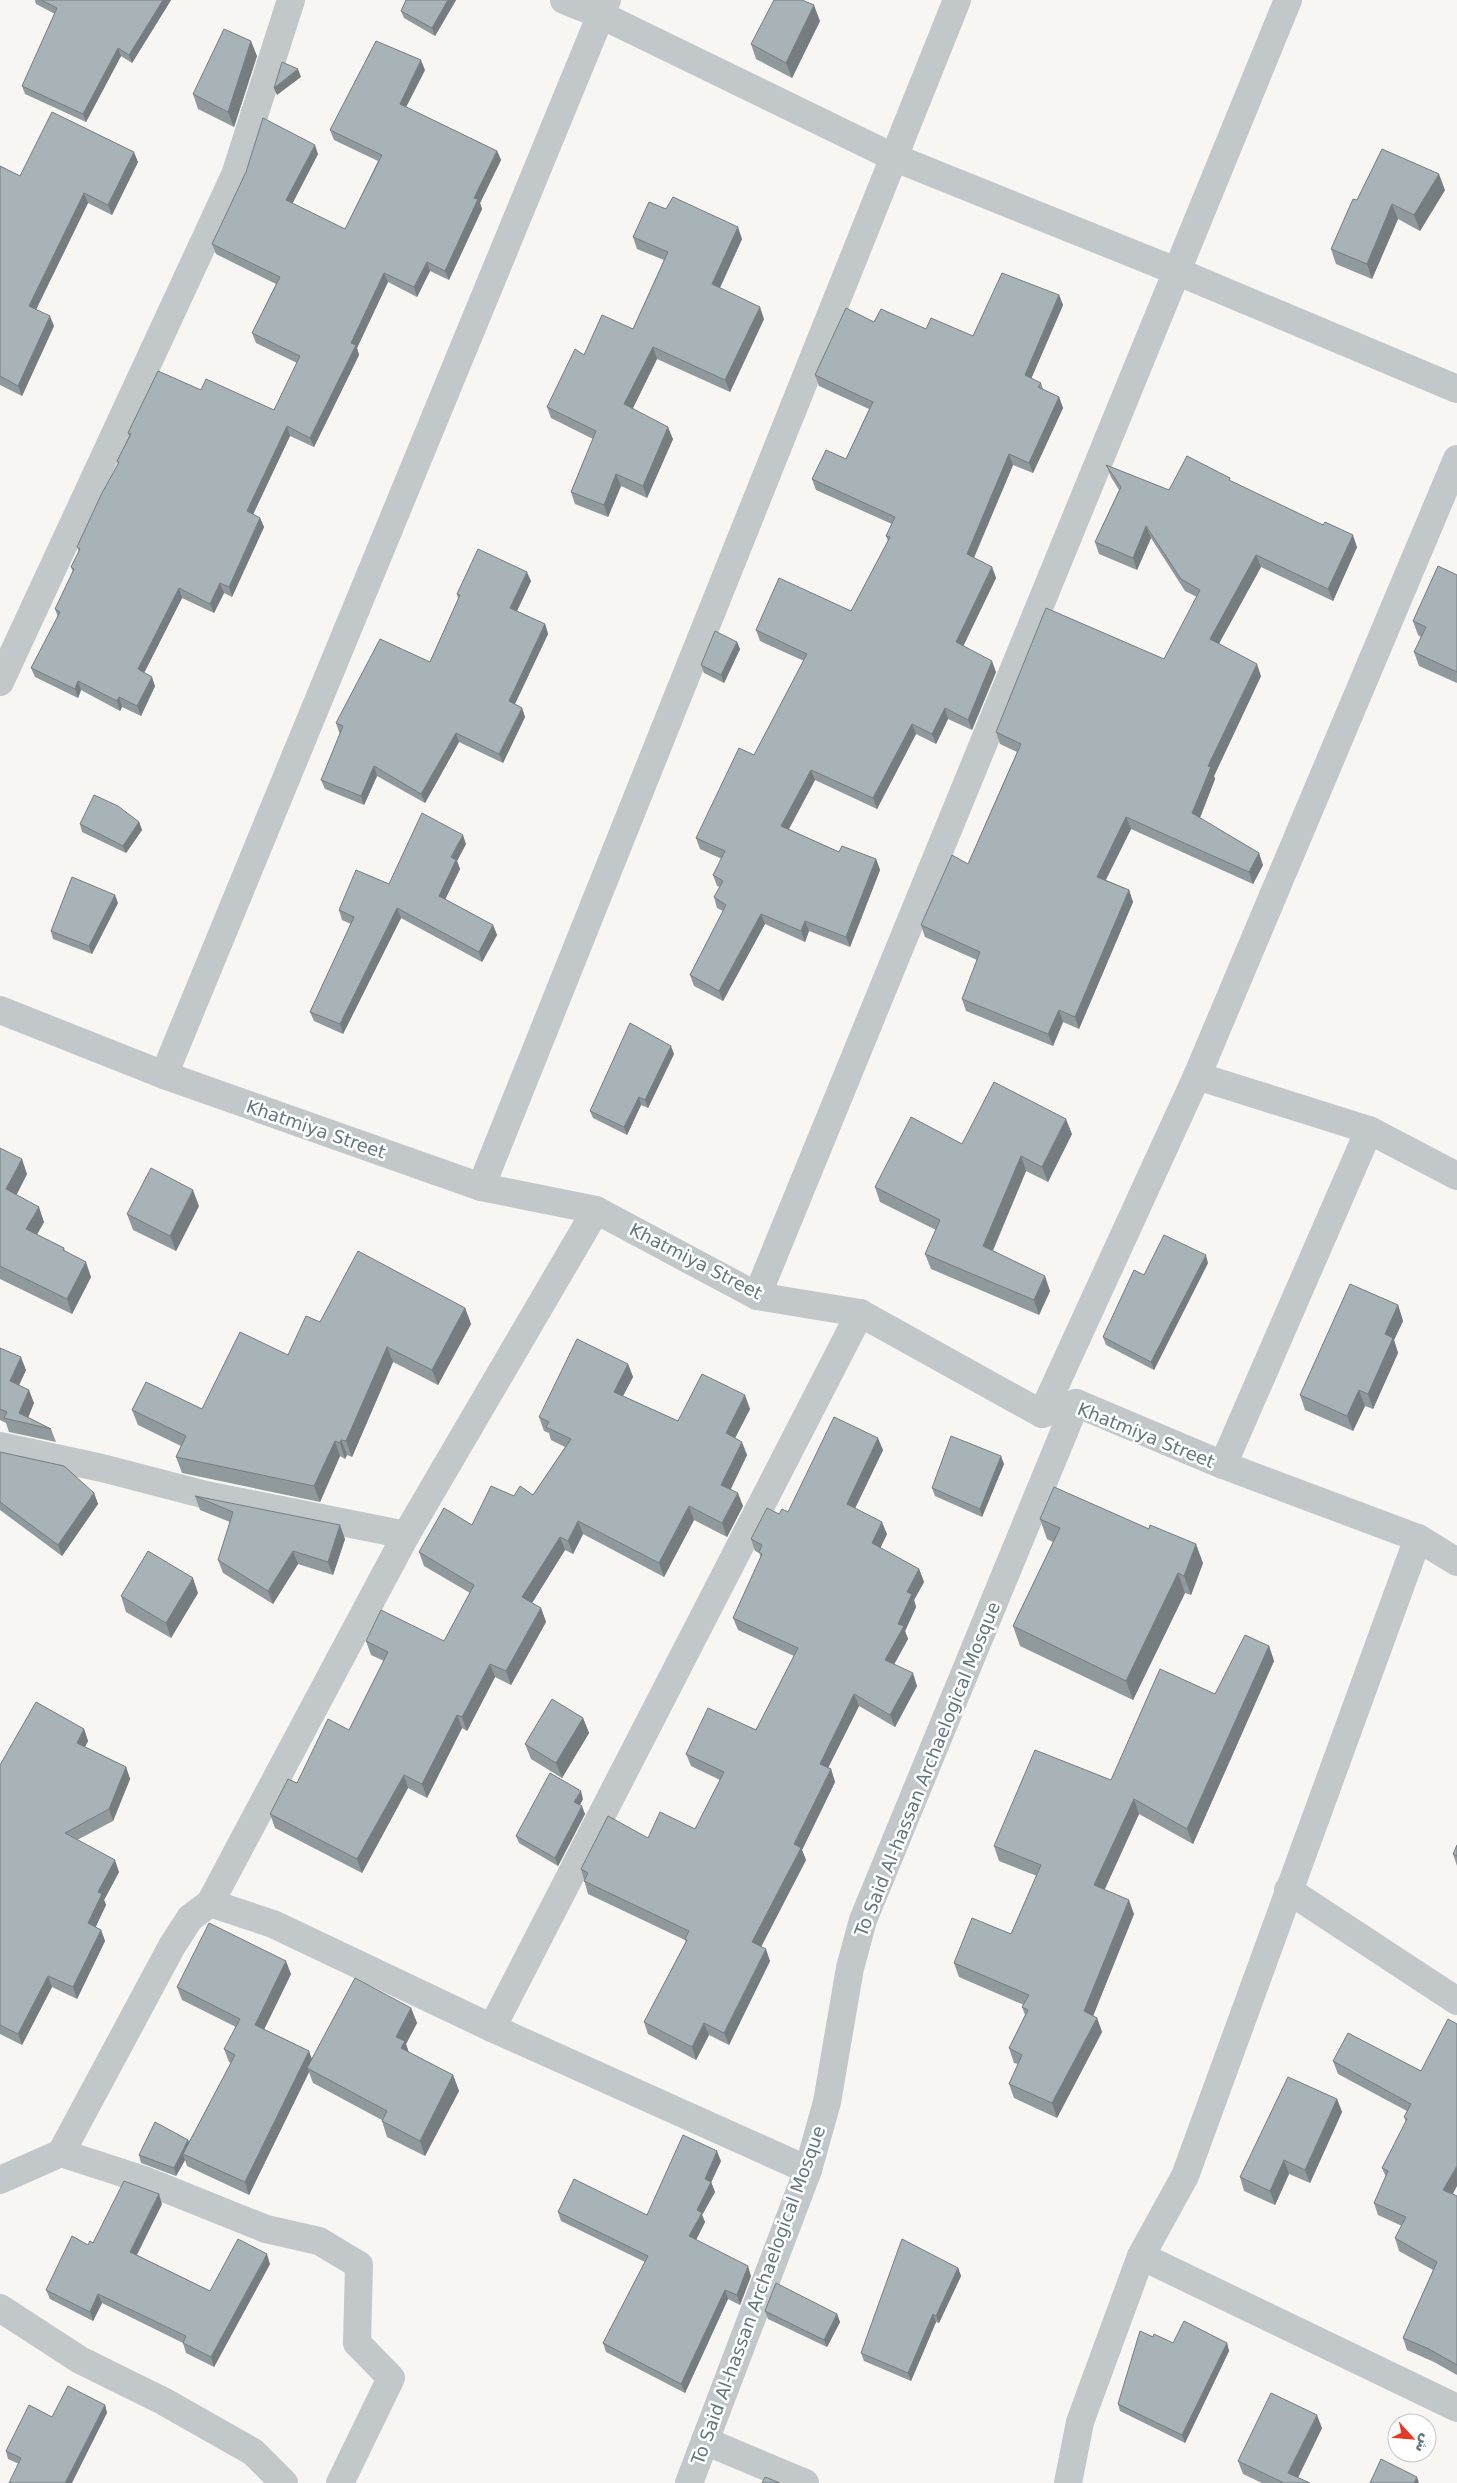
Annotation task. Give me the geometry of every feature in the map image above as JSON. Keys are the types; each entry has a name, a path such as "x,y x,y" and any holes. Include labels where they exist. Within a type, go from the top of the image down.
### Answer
{"street":[{"path":"0,682 234,175 291,0"},
{"path":"564,0 604,7 893,157 1176,271 1457,389"},
{"path":"481,1187 957,0"},
{"path":"757,1296 1288,0"},
{"path":"164,1075 604,7"},
{"path":"1042,1414 1197,1076 1457,459"},
{"name":"Khatmiya Street","path":"0,1010 164,1075 481,1187 596,1210 757,1296 860,1313 1042,1414 1076,1403 1223,1465 1418,1538 1457,1562"},
{"path":"1197,1076 1369,1130 1457,1176"},
{"path":"1223,1465 1369,1130"},
{"path":"0,2180 61,2153 172,1946 190,1918 210,1903 406,1535 596,1210"},
{"path":"492,2028 860,1313"},
{"name":"To Said Al-hassan Archaelogical Mosque","path":"689,2483 808,2170 828,2102 850,1968 863,1920 1076,1403"},
{"path":"0,1446 102,1468 206,1495 406,1535"},
{"path":"1068,2483 1080,2422 1141,2256 1185,2176 1418,1538"},
{"path":"1288,1890 1457,2001"},
{"path":"210,1903 273,1924 492,2028 808,2170"},
{"path":"61,2153 144,2180 266,2230 319,2241 359,2265 357,2343 391,2378 340,2483"},
{"path":"1141,2256 1457,2408"},
{"path":"0,2308 80,2360 163,2401 253,2452 284,2483"},
{"path":"705,2441 805,2483"}],"building":[{"path":"41,0 163,0 129,55 118,48 83,114 22,86 57,8"},
{"path":"406,0 448,0 432,28 401,11"},
{"path":"774,0 802,0 814,5 786,63 751,44"},
{"path":"224,29 251,41 228,112 193,94"},
{"path":"376,41 421,60 400,104 497,151 474,198 478,199 445,271 427,262 414,287 384,273 351,343 356,345 310,438 287,426 247,511 260,518 229,587 220,583 210,604 179,588 138,669 152,677 137,706 119,697 117,701 78,681 75,689 31,668 60,612 55,609 74,569 71,567 80,549 77,547 101,495 119,462 117,461 131,434 128,433 158,371 201,390 206,379 274,410 300,356 252,333 280,277 212,244 246,172 263,118 315,145 286,200 345,229 382,155 330,130"},
{"path":"282,62 298,69 274,88"},
{"path":"52,112 134,152 108,205 84,193 29,306 50,316 18,386 0,376 0,166 20,176"},
{"path":"1382,149 1439,174 1414,215 1392,204 1367,264 1331,249 1353,199 1357,200"},
{"path":"673,197 738,227 712,284 760,307 725,380 653,347 624,404 668,427 643,486 616,474 604,505 571,492 596,431 547,407 575,349 584,355 602,315 633,329 668,252 633,237 649,202 666,209"},
{"path":"1002,273 1059,295 1025,375 1041,383 1038,387 1059,397 1029,463 1009,454 967,554 992,567 956,642 992,661 968,720 945,708 932,734 912,724 873,798 811,770 781,826 839,852 842,846 876,859 846,937 805,921 801,931 761,914 719,991 690,975 726,905 714,897 723,881 713,875 725,851 696,838 739,748 754,755 807,654 756,630 779,578 851,611 890,537 886,536 895,517 812,479 826,450 846,459 873,402 815,375 846,308 874,322 881,309 926,329 931,318 973,336"},
{"path":"1187,456 1230,478 1229,480 1323,525 1325,522 1353,535 1328,589 1256,555 1210,639 1257,664 1208,766 1211,767 1192,813 1259,853 1249,872 1126,817 1097,877 1129,890 1075,1017 1059,1010 1048,1034 962,999 980,952 921,925 952,855 968,864 1021,744 996,732 1046,608 1164,659 1200,590 1181,579 1146,526 1133,558 1095,542 1121,487 1106,465 1169,490"},
{"path":"478,549 527,572 510,608 545,624 509,701 522,708 499,754 456,733 421,794 374,766 361,796 321,780 343,726 336,723 380,639 430,662 460,595 457,594"},
{"path":"1438,566 1457,575 1457,672 1414,652 1426,627 1413,621"},
{"path":"715,631 737,642 721,675 701,665"},
{"path":"94,795 118,806 139,822 123,846 80,824"},
{"path":"422,813 463,835 451,857 456,860 439,896 493,925 479,952 397,908 340,1024 310,1012 354,917 339,910 356,870 389,884"},
{"path":"72,877 115,895 89,946 51,931"},
{"path":"630,1023 671,1046 645,1100 639,1097 624,1127 590,1111"},
{"path":"994,1082 1066,1119 1042,1167 1021,1156 983,1246 1045,1276 1034,1300 925,1254 940,1220 875,1187 911,1117 962,1144"},
{"path":"0,1148 22,1159 6,1189 39,1207 26,1229 64,1248 63,1250 86,1262 67,1299 0,1266"},
{"path":"151,1168 193,1190 170,1236 127,1214"},
{"path":"1164,1235 1206,1255 1151,1362 1103,1337 1134,1270 1144,1275"},
{"path":"358,1251 465,1308 432,1370 387,1347 346,1441 341,1440 340,1443 335,1441 314,1486 176,1457 186,1436 132,1410 146,1382 202,1409 240,1332 288,1355 306,1316 320,1322"},
{"path":"1350,1284 1398,1305 1385,1334 1393,1338 1368,1394 1359,1390 1347,1416 1300,1395"},
{"path":"577,1339 628,1364 614,1392 678,1421 702,1374 745,1395 726,1433 742,1442 721,1485 738,1493 722,1523 689,1506 659,1563 578,1521 568,1541 560,1537 522,1597 541,1608 506,1671 490,1664 462,1717 457,1715 422,1784 404,1775 357,1859 270,1814 288,1779 297,1783 328,1719 349,1730 388,1652 366,1641 381,1610 444,1641 474,1585 419,1552 444,1508 472,1525 491,1486 514,1496 520,1486 533,1495 571,1439 546,1427 549,1422 539,1417"},
{"path":"0,1348 21,1357 10,1381 29,1390 19,1413 51,1429 4,1418 7,1412 0,1409"},
{"path":"834,1417 878,1438 847,1504 882,1522 872,1543 919,1569 907,1592 912,1594 898,1624 904,1626 885,1660 913,1673 890,1715 854,1694 820,1764 831,1769 794,1844 801,1848 752,1942 766,1949 724,2033 704,2023 692,2047 644,2022 687,1940 685,1939 689,1931 584,1881 588,1873 581,1869 608,1816 648,1838 660,1812 695,1829 724,1772 686,1754 708,1708 756,1730 798,1648 733,1618 762,1554 759,1552 762,1545 751,1539 767,1508 779,1514 782,1509 788,1512"},
{"path":"951,1436 1001,1456 980,1509 932,1488"},
{"path":"0,1452 64,1466 94,1493 58,1545 0,1502"},
{"path":"1054,1487 1149,1529 1150,1525 1196,1544 1184,1576 1178,1573 1126,1681 1013,1626 1060,1528 1040,1519"},
{"path":"195,1496 340,1525 328,1562 293,1551 268,1591 218,1560 233,1512"},
{"path":"148,1551 193,1578 166,1623 121,1596"},
{"path":"1245,1635 1269,1646 1187,1829 1134,1799 1094,1885 1129,1900 1084,2011 1097,2018 1052,2103 1009,2084 1022,2055 1009,2048 1028,2010 1022,2007 1029,1995 954,1963 972,1918 1011,1934 1041,1865 994,1846 1035,1750 1111,1780 1160,1669 1215,1694"},
{"path":"552,1699 583,1718 556,1763 525,1744"},
{"path":"36,1702 84,1729 77,1743 126,1767 109,1809 65,1833 115,1860 98,1892 102,1894 88,1923 101,1930 73,1987 48,1976 18,2034 0,2025 0,1765"},
{"path":"550,1773 581,1791 574,1802 582,1806 555,1858 516,1836"},
{"path":"1457,1845 1457,1856 1453,1854"},
{"path":"209,1923 286,1961 255,2025 309,2051 245,2182 183,2154 235,2055 224,2049 240,2019 177,1987"},
{"path":"355,1978 411,2008 396,2037 405,2041 401,2048 453,2075 420,2141 382,2121 387,2111 307,2068"},
{"path":"1448,2019 1457,2024 1457,2166 1443,2190 1457,2196 1457,2365 1429,2349 1403,2338 1437,2262 1395,2238 1406,2217 1374,2203 1388,2171 1382,2168 1407,2119 1404,2117 1411,2104 1333,2061 1348,2033 1421,2071"},
{"path":"1288,2077 1337,2099 1305,2170 1284,2160 1270,2191 1240,2177"},
{"path":"155,2122 188,2140 174,2168 139,2155"},
{"path":"683,2135 717,2151 705,2179 711,2182 697,2210 702,2213 689,2236 748,2266 737,2295 725,2290 681,2384 603,2343 648,2256 558,2212 574,2179 647,2215"},
{"path":"124,2181 159,2194 130,2252 210,2291 238,2239 267,2254 211,2357 183,2343 186,2336 98,2294 90,2312 46,2290 72,2236 88,2245 90,2241 93,2243"},
{"path":"902,2239 958,2268 936,2316 933,2314 908,2373 861,2353"},
{"path":"776,2283 837,2314 824,2340 765,2311"},
{"path":"1184,2321 1227,2343 1182,2435 1118,2404 1140,2331 1153,2337 1154,2334 1173,2343"},
{"path":"68,2386 105,2405 65,2483 9,2483 21,2458 6,2451 29,2405 52,2417"},
{"path":"1271,2393 1317,2415 1288,2473 1310,2483 1282,2483 1238,2461"},
{"path":"1381,2459 1417,2477 1414,2483 1370,2483"},
{"path":"765,2477 780,2483 762,2483"}]}
